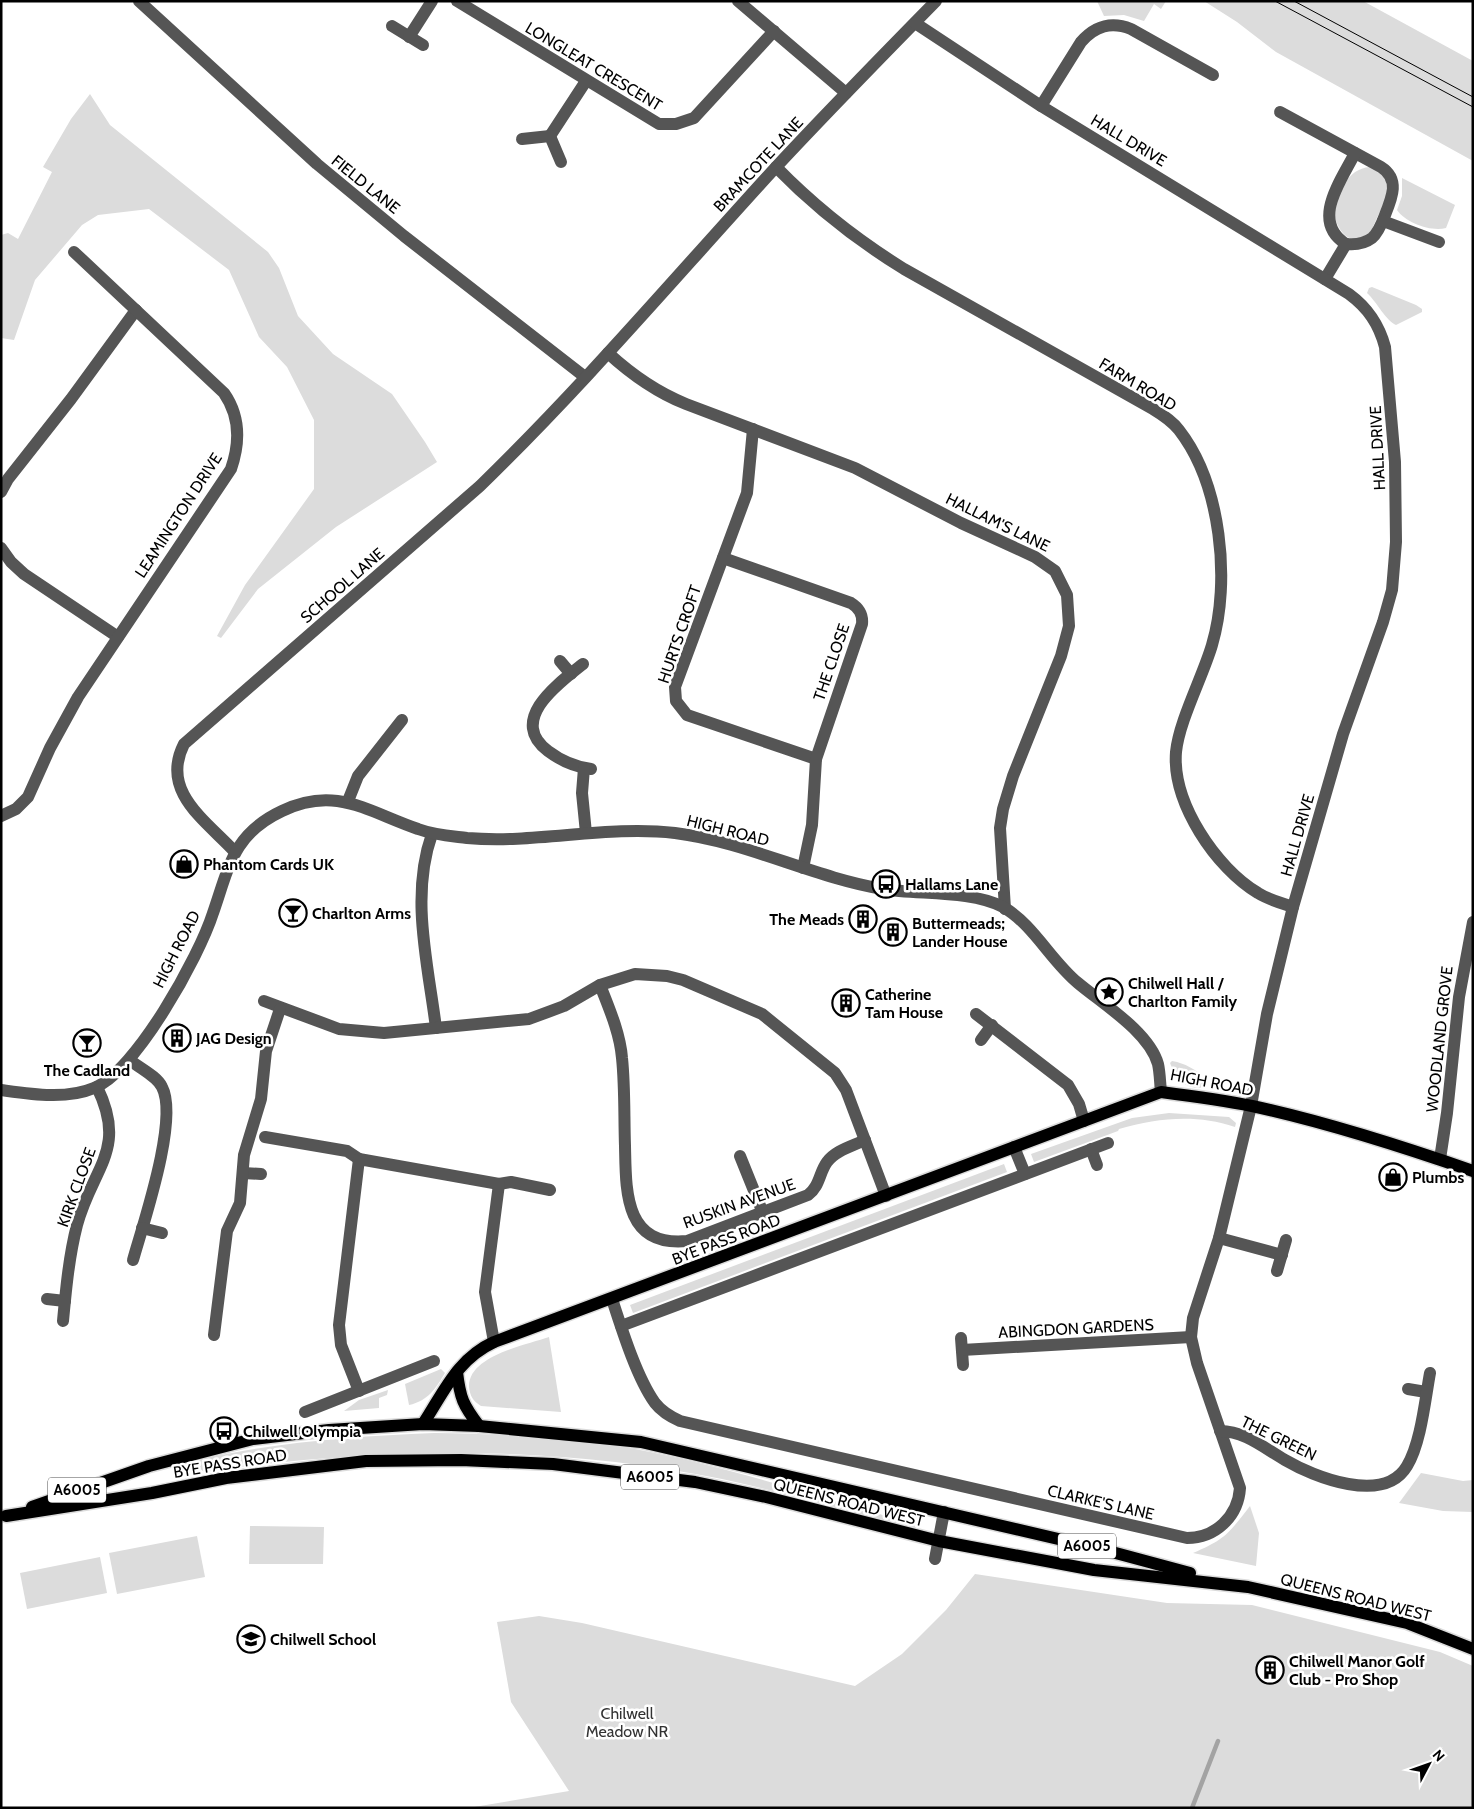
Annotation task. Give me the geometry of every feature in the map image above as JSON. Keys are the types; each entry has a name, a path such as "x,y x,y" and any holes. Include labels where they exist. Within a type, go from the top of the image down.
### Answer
{"main road":[{"name":"HIGH ROAD","path":"1161,1092 1251,1106 1306,1119 1440,1159 1473,1171"},
{"name":"BYE PASS ROAD","path":"424,1424 457,1372 475,1352 494,1342 612,1300 1161,1092"},
{"path":"457,1372 459,1394 463,1405 479,1426"},
{"name":"BYE PASS ROAD","path":"4,1517 148,1466 253,1439 329,1430 424,1424 479,1426"},
{"name":"QUEENS ROAD WEST","path":"479,1426 641,1442 1097,1548 1229,1584 1352,1609 1407,1624 1473,1649"},
{"name":"BYE PASS ROAD","path":"4,1517 152,1493 226,1478 366,1461 461,1460"},
{"name":"QUEENS ROAD WEST","path":"461,1460 553,1464 695,1482 766,1497 939,1541 1094,1570 1229,1584"}],"street":[{"name":"FIELD LANE","path":"139,1 317,164 404,236 585,377"},
{"path":"409,37 432,1"},
{"name":"LONGLEAT CRESCENT","path":"457,1 652,122 668,125 686,122 701,112 774,32"},
{"path":"738,1 846,93"},
{"name":"BRAMCOTE LANE","path":"608,354 776,167 936,1"},
{"name":"HALL DRIVE","path":"914,23 1041,106 1351,296 1370,314 1382,334 1385,347 1395,462 1396,556 1387,611 1342,734 1293,907 1267,1014 1251,1106"},
{"path":"1041,106 1081,42 1087,35 1104,26 1121,25 1131,29 1214,75"},
{"path":"392,26 423,45"},
{"path":"550,136 586,81"},
{"path":"1280,112 1388,171 1392,178 1394,194 1375,235 1370,240 1362,243 1346,244 1332,232 1328,214 1332,199 1355,153"},
{"path":"522,139 550,136"},
{"path":"550,136 561,162"},
{"name":"FARM ROAD","path":"776,167 810,201 873,250 904,270 1154,409 1179,429 1196,460 1207,488 1219,546 1222,583 1220,608 1212,644 1176,751 1179,781 1191,816 1213,851 1256,892 1293,907"},
{"path":"1383,221 1440,242"},
{"path":"1325,279 1346,244"},
{"name":"LEAMINGTON DRIVE","path":"1,816 16,809 28,797 63,724 118,637 231,469 237,437 236,416 232,405 224,393 74,252"},
{"path":"1,492 8,478 71,399 136,310"},
{"name":"SCHOOL LANE","path":"234,851 184,797 177,778 178,758 184,744 480,486 608,354"},
{"name":"HALLAM'S LANE","path":"608,354 659,392 855,468 961,523 1035,557 1055,571 1062,584 1070,616 1066,640 1013,776 1003,808 1000,828 1005,908"},
{"name":"HURTS CROFT","path":"753,429 747,493 675,687 676,702 687,715 816,759"},
{"path":"1,548 11,562 24,574 118,637"},
{"name":"THE CLOSE","path":"723,558 851,603 858,607 862,615 862,624 816,759 812,825 803,868"},
{"path":"560,661 571,674"},
{"path":"583,664 551,689 542,701 536,715 534,730 535,737 546,749 564,760 587,768 582,793 586,833"},
{"path":"348,801 358,776 402,720"},
{"name":"HIGH ROAD","path":"1,1090 57,1094 79,1092 97,1087 130,1060 149,1034 204,938 234,851 254,828 282,811 312,800 348,801 432,834 506,839 646,831 698,836 868,886 974,898 992,902 1005,908 1023,923 1066,973 1125,1021 1146,1042 1159,1066 1161,1092"},
{"path":"432,834 424,859 421,891 436,1028"},
{"name":"WOODLAND GROVE","path":"1440,1159 1447,1113 1459,997 1473,922"},
{"path":"264,1001 280,1009 323,1024 355,1032 384,1033 529,1019 564,1006 600,984 635,974 667,976 701,986 750,1007 804,1046 835,1074 846,1090 886,1196"},
{"name":"RUSKIN AVENUE","path":"600,984 613,1019 622,1057 626,1194 638,1222 655,1237 674,1242 687,1241 813,1192 830,1158 865,1140"},
{"path":"214,1335 226,1231 240,1203 244,1155 261,1099 266,1051 280,1009"},
{"path":"976,1014 1068,1085 1077,1099 1084,1121"},
{"path":"981,1040 992,1025"},
{"path":"130,1060 162,1085 168,1107 153,1192 132,1260"},
{"name":"KIRK CLOSE","path":"63,1321 77,1224 110,1142 109,1118 97,1087"},
{"name":"CLARKE'S LANE","path":"612,1300 621,1326 655,1403 662,1411 680,1421 1187,1538 1196,1538 1215,1532 1232,1512 1239,1496 1240,1488 1197,1363 1191,1337 1193,1318 1219,1238 1251,1106"},
{"path":"265,1137 348,1151 359,1159 499,1184 511,1182 550,1190"},
{"path":"621,1326 1108,1143"},
{"path":"1014,1147 1025,1174"},
{"path":"1091,1149 1098,1165"},
{"path":"740,1156 763,1213"},
{"path":"358,1391 341,1345 339,1326 359,1159"},
{"path":"243,1173 261,1174"},
{"path":"494,1342 486,1303 485,1284 499,1184"},
{"path":"142,1228 162,1233"},
{"path":"1219,1238 1282,1255"},
{"path":"1277,1271 1286,1240"},
{"path":"47,1299 65,1301"},
{"name":"ABINGDON GARDENS","path":"963,1365 961,1344 1191,1337"},
{"path":"305,1412 434,1361"},
{"path":"1408,1388 1426,1392 1430,1373"},
{"name":"THE GREEN","path":"1220,1431 1237,1433 1299,1468 1339,1482 1358,1486 1382,1484 1395,1478 1407,1466 1413,1452 1426,1392"},
{"path":"935,1559 944,1512"}],"green space":[{"path":"1097,1 1166,1 1161,9 1154,4 1144,21 1124,15 1104,16"},
{"path":"1204,1 1363,1 1473,61 1473,161 1276,52 1237,22"},
{"path":"90,94 110,125 268,252 279,268 298,316 333,354 392,394 437,462 336,527 258,589 221,638 217,636 245,585 314,489 314,420 287,367 259,337 229,270 149,209 98,215 82,225 35,280 14,340 1,338 1,235 8,233 18,239 52,172 43,167 71,119"},
{"path":"1370,167 1379,171 1386,178 1386,198 1371,231 1356,239 1350,238 1341,231 1332,211 1345,183 1350,177 1355,172"},
{"path":"1402,178 1455,205 1446,228 1433,229 1419,225 1401,215 1397,210 1402,196"},
{"path":"1372,287 1416,305 1422,309 1422,312 1396,325 1392,323 1367,293 1369,288"},
{"path":"1172,1061 1188,1066 1199,1073 1203,1077 1206,1087 1193,1087 1183,1083 1170,1063"},
{"path":"1169,1113 1229,1117 1236,1123 1235,1127 1206,1120 1191,1119 1148,1122 1119,1129 1118,1131 1034,1162 1031,1154 1132,1118"},
{"path":"1004,1164 1007,1172 633,1313 630,1305"},
{"path":"549,1337 561,1412 481,1406 474,1400 469,1387 471,1376 478,1367 500,1353"},
{"path":"441,1369 445,1373 431,1393 416,1403 409,1405 405,1384"},
{"path":"388,1390 387,1395 379,1398 379,1408 344,1411 359,1400"},
{"path":"434,1433 535,1437 635,1449 706,1465 775,1484 914,1524 916,1529 795,1496 722,1479 658,1468 593,1460 463,1453 398,1454 333,1458 204,1472 198,1467 199,1460 202,1459 260,1448 347,1438"},
{"path":"1421,1473 1463,1481 1473,1480 1473,1512 1443,1511 1399,1503"},
{"path":"1250,1506 1259,1533 1256,1566 1193,1553 1220,1539 1237,1523"},
{"path":"250,1526 324,1527 323,1564 249,1564"},
{"path":"197,1536 205,1577 117,1594 109,1553"},
{"path":"100,1557 107,1593 27,1609 20,1573"},
{"name":"Chilwell Meadow NR","path":"975,1574 1167,1603 1252,1605 1440,1652 1473,1666 1473,1802 1471,1808 468,1808 569,1791 511,1702 497,1622 539,1616 582,1623 855,1686 902,1654 946,1610"}],"waterway":[{"path":"1192,1808 1218,1741"}],"tram line":[{"path":"1275,1 1473,107"},
{"path":"1294,1 1473,97"}],"place":[{"name":"Phantom Cards UK","path":"184,864"},
{"name":"Hallams Lane","path":"886,884"},
{"name":"Charlton Arms","path":"293,913"},
{"name":"The Meads","path":"863,919"},
{"name":"Buttermeads; Lander House","path":"893,932"},
{"name":"Chilwell Hall / Charlton Family","path":"1109,992"},
{"name":"Catherine Tam House","path":"846,1003"},
{"name":"JAG Design","path":"177,1038"},
{"name":"The Cadland","path":"87,1043"},
{"name":"Plumbs","path":"1393,1177"},
{"name":"Chilwell Olympia","path":"224,1431"},
{"name":"Chilwell School","path":"251,1639"},
{"name":"Chilwell Manor Golf Club - Pro Shop","path":"1270,1670"}]}
